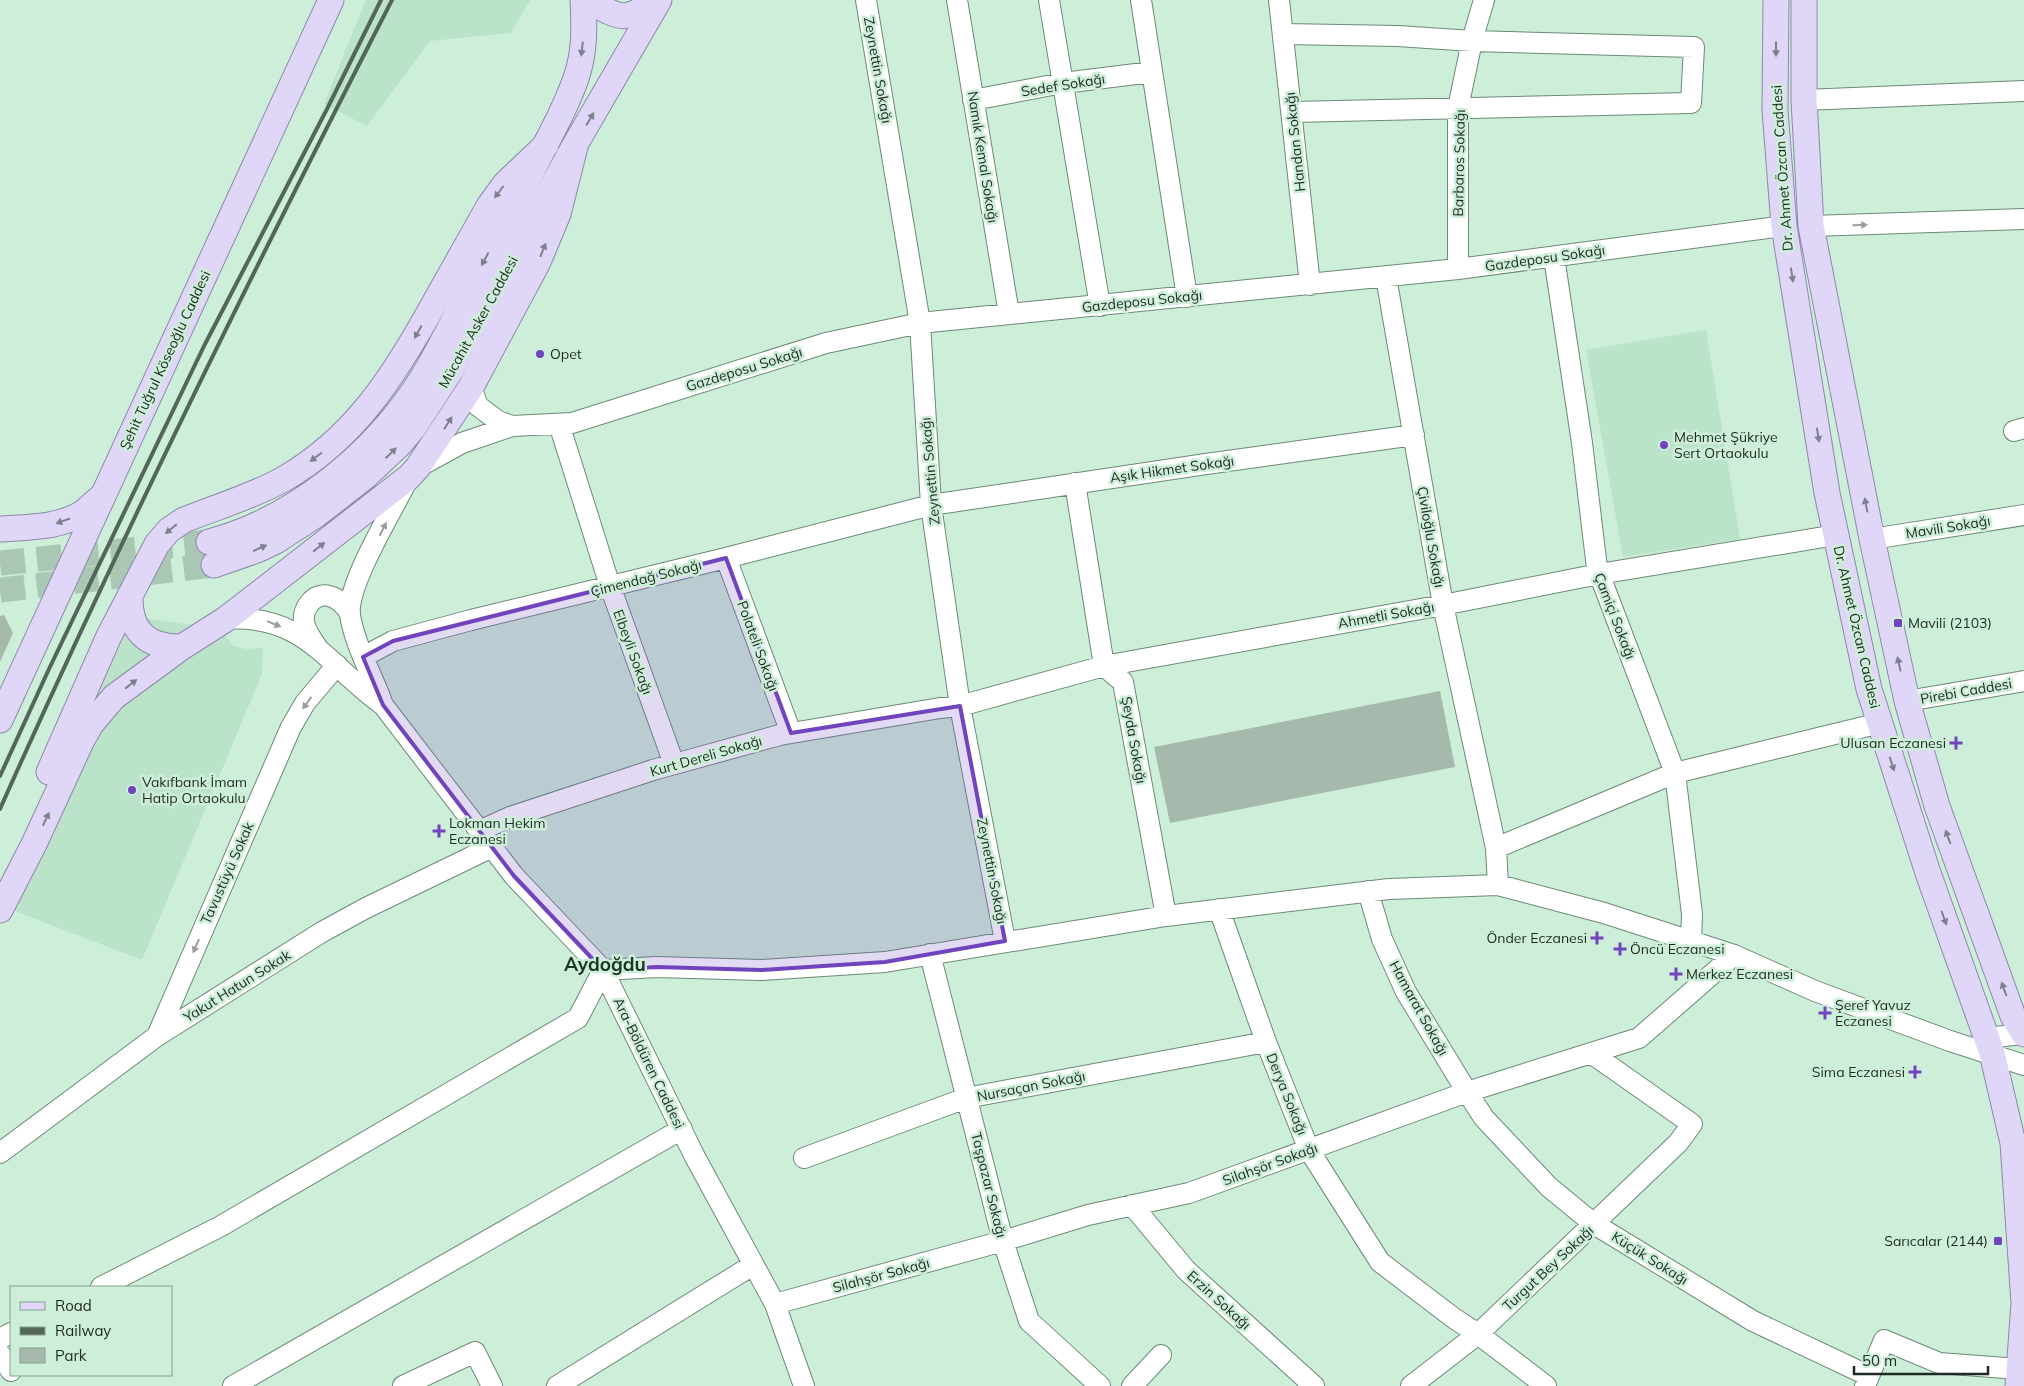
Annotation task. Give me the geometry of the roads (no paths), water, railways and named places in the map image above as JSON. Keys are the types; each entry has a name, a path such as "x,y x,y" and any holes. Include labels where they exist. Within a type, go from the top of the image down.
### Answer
{"main road":[{"name":"Şehit Tuğrul Köseoğlu Caddesi","path":"0,720 331,0"},
{"name":"Mücahit Asker Caddesi","path":"583,0 583,41 574,85 546,145 421,379 397,413 368,445 337,472 304,497 247,529 212,553 257,550 296,528 351,489 400,445 428,408 452,369 576,143 659,0"},
{"path":"593,0 597,5 611,13 628,16 646,7 653,0"},
{"name":"Dr. Ahmet Özcan Caddesi","path":"1776,0 1775,110 1784,226 1827,494 1869,689 1928,873 1989,1046 2014,1143 2024,1302 2018,1377"},
{"name":"Dr. Ahmet Özcan Caddesi","path":"1804,0 1804,100 1811,226 1872,539 1907,701 1937,806 2013,1016 2024,1034"},
{"path":"0,910 34,844 81,742 101,711 126,687 182,647 226,619 414,472 471,387 538,262 558,214 576,143"},
{"path":"0,887 109,636 157,544 173,527 184,520 258,492 283,479 324,450 351,427 371,405 403,358 488,206 505,184 546,145"},
{"path":"0,529 46,526 67,520 83,512 104,495"},
{"path":"130,595 131,614 139,631 146,638 161,646 182,647"}],"street":[{"name":"Zeynettin Sokağı","path":"866,0 920,323 932,505 960,706 1005,941"},
{"name":"Namık Kemal Sokağı","path":"957,0 1009,314"},
{"path":"1049,0 1100,306"},
{"path":"1141,0 1188,297"},
{"name":"Handan Sokağı","path":"1279,0 1310,285"},
{"name":"Barbaros Sokağı","path":"1458,269 1458,108 1472,41 1484,0"},
{"path":"1284,34 1398,36 1472,41 1694,47 1691,103 1292,112"},
{"name":"Sedef Sokağı","path":"974,100 1063,83 1152,72"},
{"path":"1804,100 2024,91"},
{"path":"1811,226 2024,219"},
{"name":"Gazdeposu Sokağı","path":"512,426 559,424 582,420 826,343 920,323 1458,269 1784,226"},
{"name":"Çamiçi Sokağı","path":"1554,257 1582,443 1597,568 1675,773 1692,914 1691,941"},
{"name":"Çiviloğlu Sokağı","path":"1386,277 1443,605 1496,848 1498,885"},
{"path":"471,387 478,406 498,422 512,426"},
{"name":"Elbeyli Sokağı","path":"559,424 610,586 674,764"},
{"path":"350,614 352,600 360,575 414,472 462,444 512,426"},
{"name":"Aşık Hikmet Sokağı","path":"932,505 1414,435"},
{"path":"1075,483 1104,666"},
{"name":"Çimendağ Sokağı","path":"364,657 393,641 471,620 726,558 932,505"},
{"name":"Mavili Sokağı","path":"1872,539 2024,515"},
{"name":"Ahmetli Sokağı","path":"940,708 960,706 1104,666 1443,605 1599,574 1836,535"},
{"name":"Polateli Sokağı","path":"726,558 790,733"},
{"path":"317,647 304,623 306,610 313,600 323,595 330,596 340,602 350,614"},
{"name":"Ara-Böldüren Caddesi","path":"350,614 383,705 514,876 603,970 682,1129 774,1304 804,1386"},
{"name":"Ara-Böldüren Caddesi","path":"226,619 255,618 267,621 303,638 317,647 367,694 383,705"},
{"name":"Tavustüyü Sokak","path":"156,1036 291,727 305,703 337,665"},
{"name":"Şeyda Sokağı","path":"1104,666 1123,682 1166,916"},
{"name":"Pirebi Caddesi","path":"1907,701 2024,681"},
{"name":"Kurt Dereli Sokağı","path":"479,831 510,817 674,764 790,733 940,708"},
{"path":"1496,848 1675,773 1880,723"},
{"name":"Yakut Hatun Sokak","path":"0,1153 156,1036 322,932 366,908 492,847"},
{"path":"103,1286 220,1226 578,1018 603,970 657,967 761,970 885,962 1005,941 1219,909 1368,892 1498,885 1604,913 1734,954 1815,991 1950,1041 1989,1046 2024,1064"},
{"name":"Hamarat Sokağı","path":"1368,892 1382,939 1406,992 1467,1092"},
{"name":"Derya Sokağı","path":"1219,909 1266,1042 1309,1150 1380,1262 1546,1386"},
{"name":"Taşpazar Sokağı","path":"930,954 1003,1241 1029,1321 1100,1386"},
{"name":"Silahşör Sokağı","path":"774,1304 1003,1241 1088,1215 1188,1193 1467,1092 1640,1038 1734,954"},
{"path":"1989,1046 2024,1034"},
{"name":"Nursaçan Sokağı","path":"804,1158 966,1098 1266,1042"},
{"name":"Turgut Bey Sokağı","path":"1411,1386 1478,1334 1678,1143 1692,1124 1591,1053"},
{"name":"Küçük Sokağı","path":"1467,1092 1484,1118 1550,1187 1594,1224 1753,1321 1867,1381"},
{"path":"233,1386 682,1129"},
{"name":"Erzin Sokağı","path":"1132,1205 1186,1270 1314,1386"},
{"path":"557,1386 753,1265"},
{"path":"1867,1381 1884,1340 1939,1363 2018,1377"},
{"path":"402,1386 475,1352 492,1386"},
{"path":"0,1354 10,1369"},
{"path":"1132,1386 1161,1355"}],"tunnel":[{"path":"0,563 209,542"},
{"path":"0,590 214,565"}],"railway":[{"path":"0,776 49,669 204,346 327,109 381,0"},
{"path":"0,809 93,605 190,402 392,0"}],"place":[{"name":"Opet","path":"540,354"},
{"name":"Mehmet Şükriye Sert Ortaokulu","path":"1664,445"},
{"name":"Mavili (2103)","path":"1898,623"},
{"name":"Ulusan Eczanesi","path":"1956,743"},
{"name":"Vakıfbank İmam Hatip Ortaokulu","path":"132,790"},
{"name":"Lokman Hekim Eczanesi","path":"439,831"},
{"name":"Önder Eczanesi","path":"1597,938"},
{"name":"Öncü Eczanesi","path":"1620,949"},
{"name":"Merkez Eczanesi","path":"1676,974"},
{"name":"Şeref Yavuz Eczanesi","path":"1825,1013"},
{"name":"Sima Eczanesi","path":"1915,1072"},
{"name":"Sarıcalar (2144)","path":"1998,1241"}],"district":[{"name":"Aydoğdu","path":"605,964"}]}
